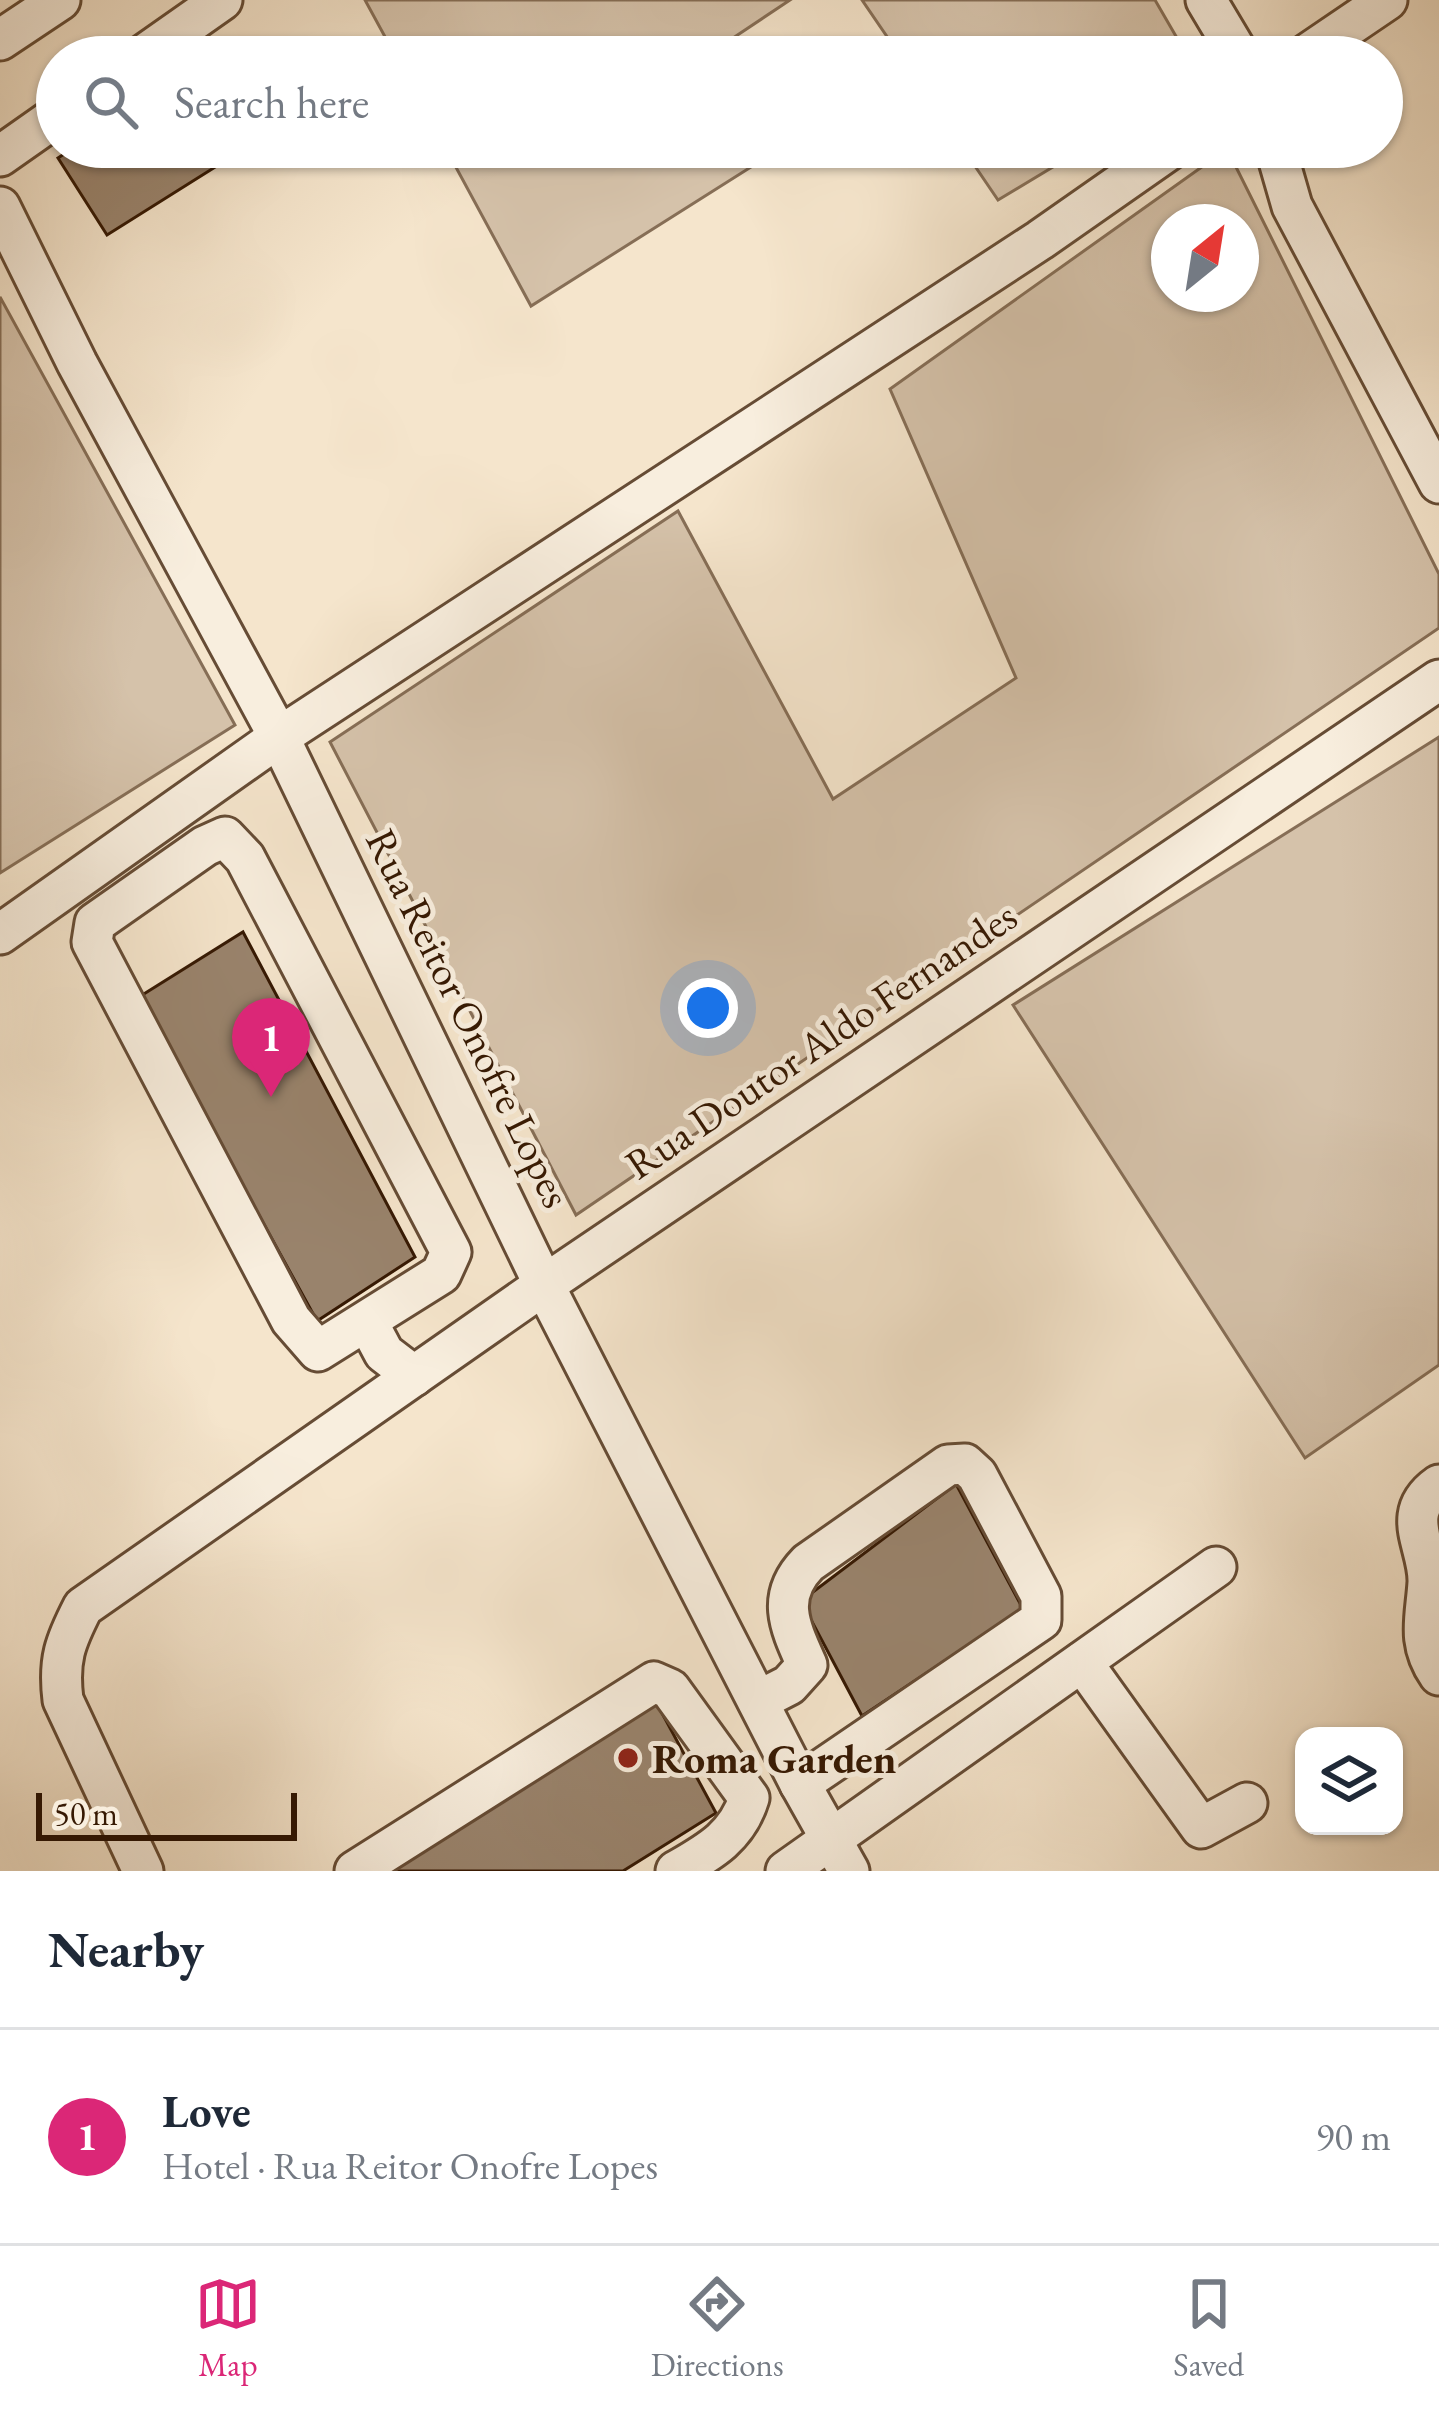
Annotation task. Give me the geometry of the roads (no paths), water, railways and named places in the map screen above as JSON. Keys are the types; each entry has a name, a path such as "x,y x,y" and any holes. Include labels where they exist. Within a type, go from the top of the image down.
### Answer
{"street":[{"path":"0,40 60,0"},
{"path":"1206,0 1227,36"},
{"path":"1335,36 1387,0"},
{"path":"167,36 205,5"},
{"path":"0,156 36,131"},
{"path":"0,934 279,737 1143,168"},
{"path":"1281,168 1292,206 1439,483"},
{"name":"Rua Reitor Onofre Lopes","path":"0,208 77,363 279,737 544,1285 839,1855"},
{"name":"Rua Doutor Aldo Fernandes","path":"143,1871 64,1700 59,1669 67,1638 83,1607 544,1285 1439,680"},
{"path":"225,837 245,858 451,1252 441,1274 368,1323 317,1351 291,1320 92,942 95,923 225,837"},
{"path":"368,1323 384,1353 414,1376"},
{"path":"758,1701 789,1685 807,1666 787,1612 792,1580 808,1563 948,1465 965,1464 977,1475 1041,1597 1040,1620 800,1784"},
{"path":"1439,1485 1418,1511 1418,1544 1428,1578 1421,1621 1439,1676"},
{"path":"786,1871 839,1855 1082,1662 1216,1568"},
{"path":"1082,1662 1201,1828 1247,1802"},
{"path":"355,1871 653,1682 670,1689 749,1798 741,1823 716,1848 676,1871"}],"place":[{"name":"Love","path":"271,1097"},
{"name":"Roma Garden","path":"628,1758"}]}
